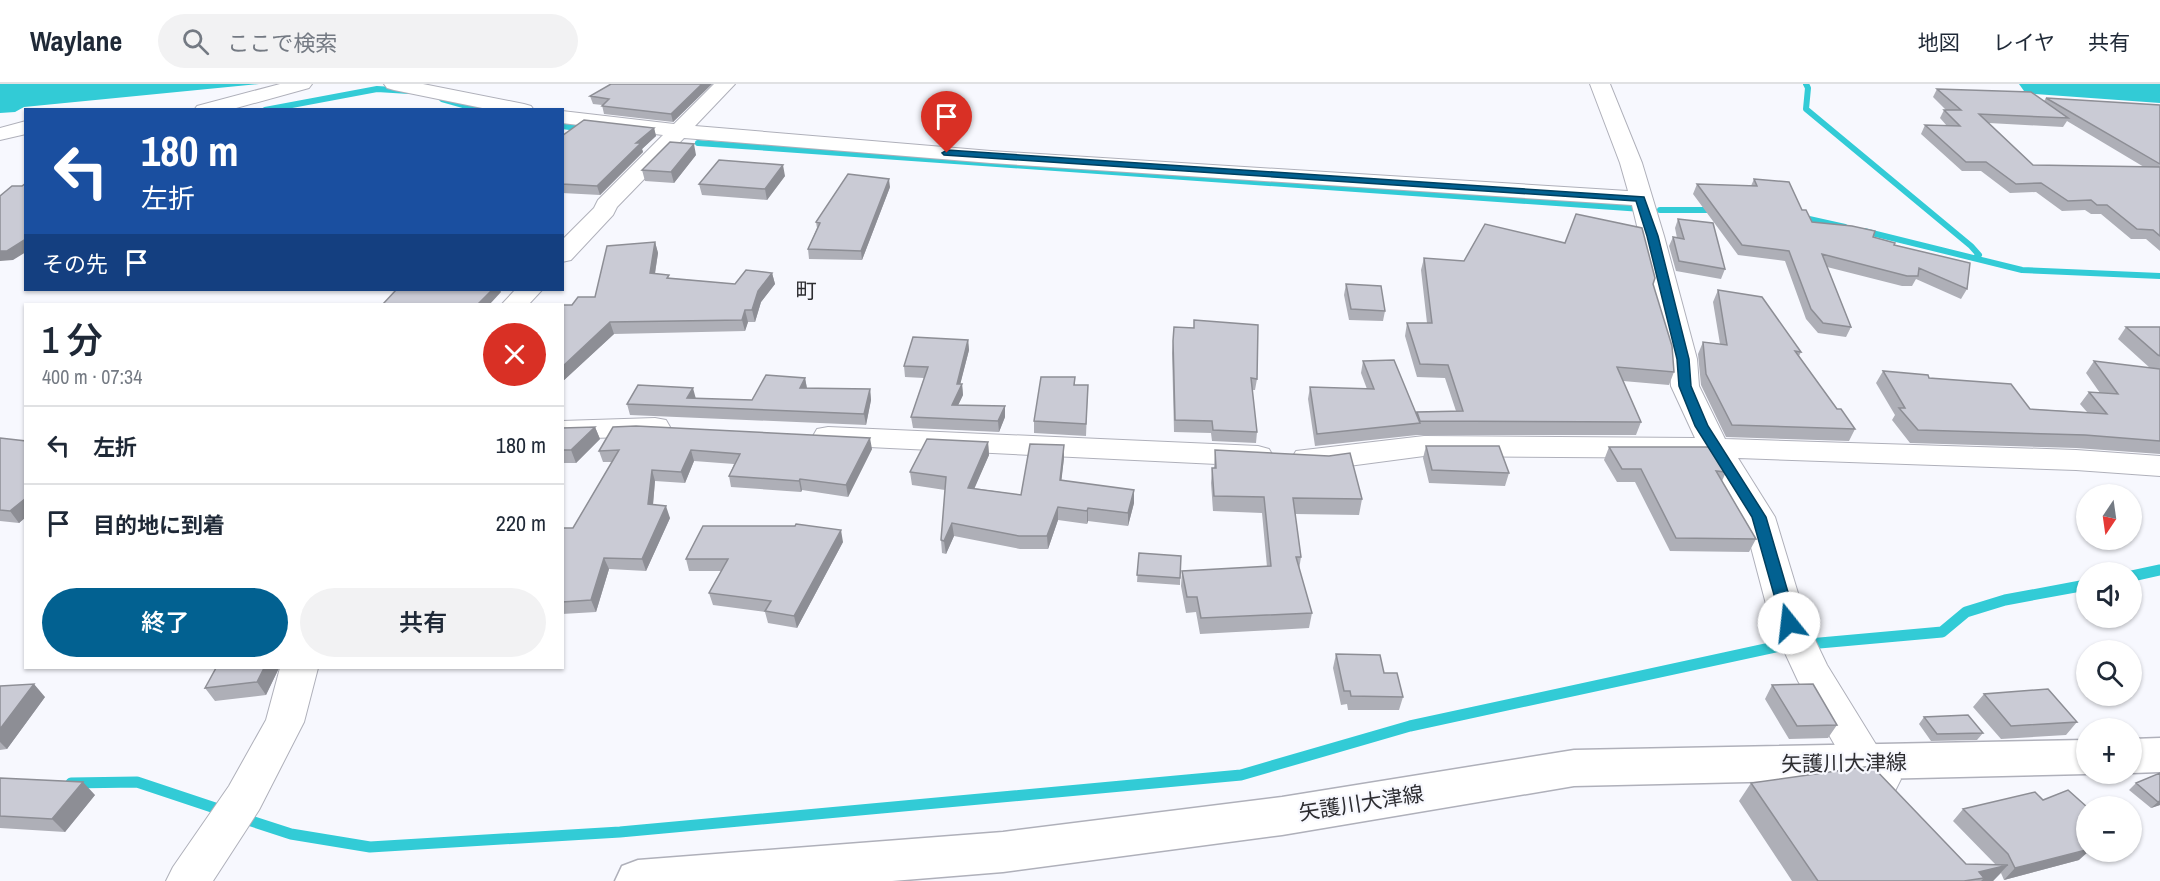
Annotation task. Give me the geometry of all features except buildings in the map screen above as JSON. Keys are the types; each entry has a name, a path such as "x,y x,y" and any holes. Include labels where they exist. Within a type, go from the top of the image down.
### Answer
{"main road":[{"path":"2142,756 2160,755"},
{"name":"矢護川大津線","path":"638,881 1003,852 1282,816 1574,768 2076,757"}],"street":[{"path":"212,108 302,84"},
{"path":"394,84 514,108"},
{"path":"564,253 605,210 606,205 725,84"},
{"path":"1600,84 1631,163 1652,236 1683,359 1685,386 1702,426 1759,517 1789,623 1811,671 1866,763 1906,805"},
{"path":"564,117 680,131 991,157 1640,199"},
{"path":"0,134 24,128"},
{"path":"516,303 529,291"},
{"path":"564,430 639,426 687,429"},
{"path":"806,435 1326,459 1424,446 1717,448 2076,460 2160,466"},
{"path":"188,881 244,798 285,722 299,669"}],"water":[{"path":"0,84 259,84 24,107 15,112 0,113"}],"waterway":[{"path":"1806,84 1808,88 1806,109 1971,246 1979,255 1975,258"},
{"path":"2035,84 2160,93"},
{"path":"276,108 377,89 409,91"},
{"path":"442,99 474,108"},
{"path":"564,126 585,129"},
{"path":"698,143 1642,209"},
{"path":"1660,210 1717,210"},
{"path":"1800,217 1845,227"},
{"path":"1864,231 2022,270 2160,276"},
{"path":"2142,574 2160,570"},
{"path":"242,818 291,834 370,847 620,832 1241,775 1410,726 1775,647 1942,632 1966,612 2005,600 2076,587"},
{"path":"71,783 137,782 224,811"}],"district":[{"name":"町","path":"806,290"}],"route":[{"path":"947,153 1640,199 1652,236 1683,359 1685,386 1702,426 1759,517 1789,623"}]}
